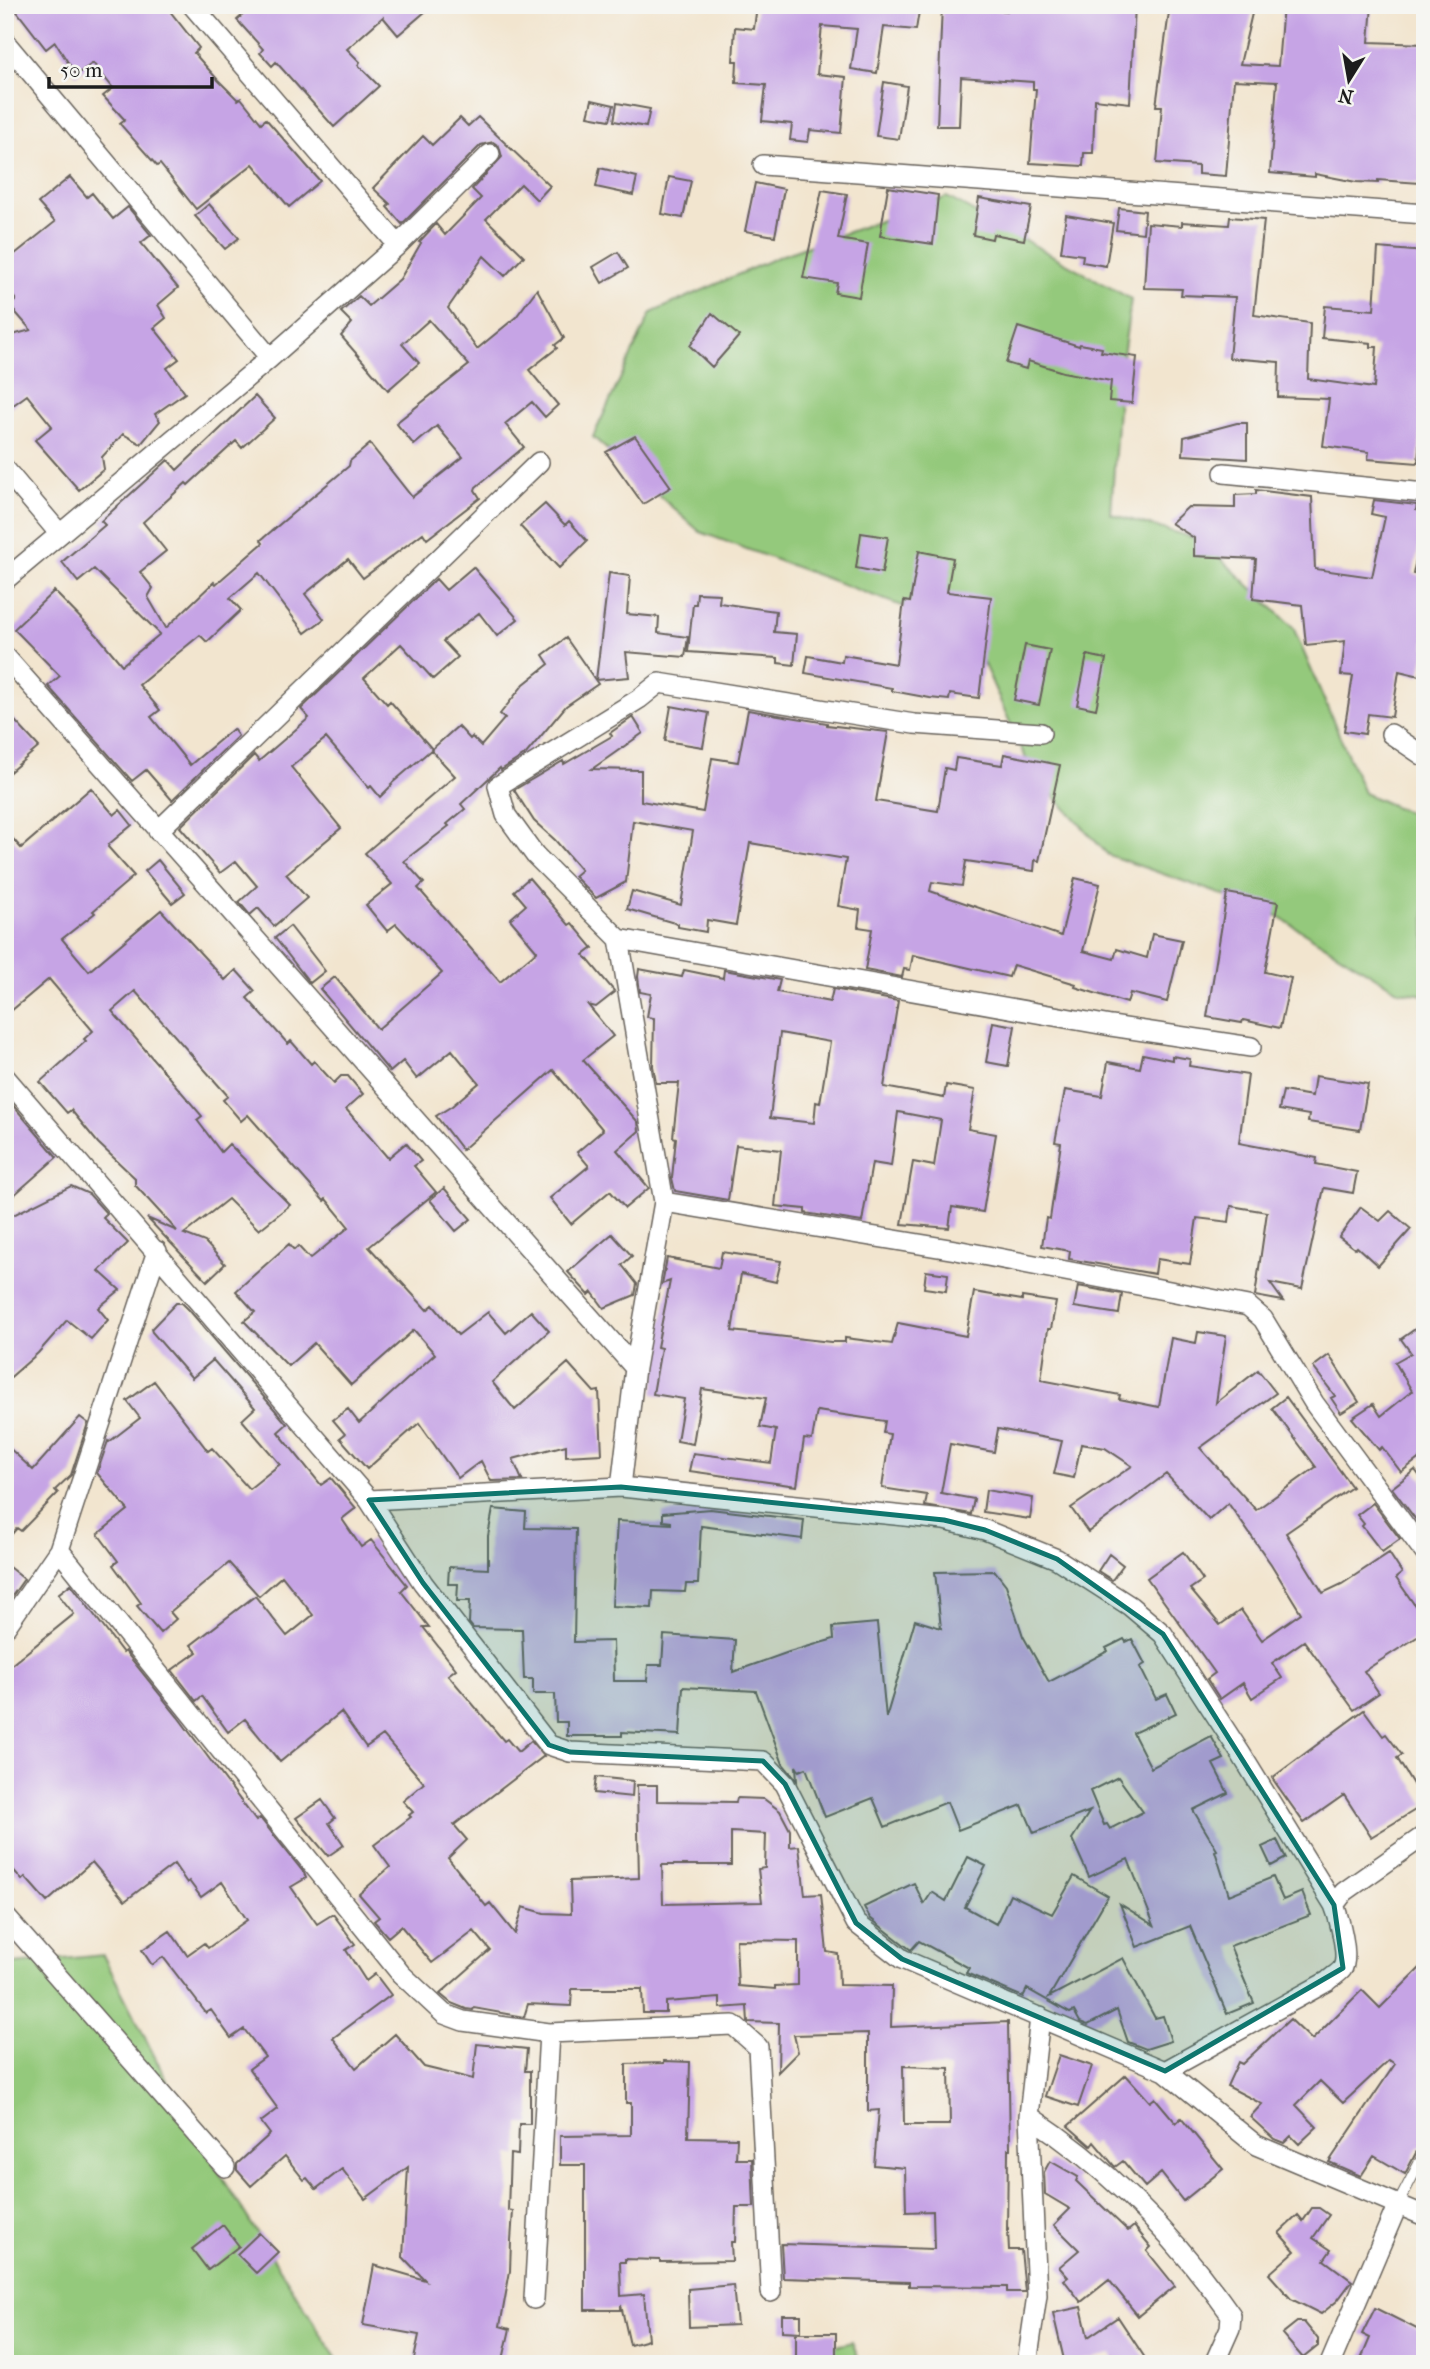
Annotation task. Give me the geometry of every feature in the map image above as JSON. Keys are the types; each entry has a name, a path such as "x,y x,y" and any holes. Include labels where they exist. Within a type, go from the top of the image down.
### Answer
{"street":[{"path":"192,5 398,245"},
{"path":"5,42 270,358"},
{"path":"5,580 270,358 398,245 490,154"},
{"path":"762,165 1425,214"},
{"path":"158,831 539,462"},
{"path":"5,469 59,533"},
{"path":"1224,473 1425,493"},
{"path":"5,656 635,1368"},
{"path":"1041,733 914,724 659,683 639,699 498,786 506,815 535,855 619,939 1111,1026 1251,1047"},
{"path":"1391,734 1425,757"},
{"path":"619,939 664,1202 635,1368 621,1487"},
{"path":"5,1077 369,1500 423,1583 549,1745 570,1752 763,1760 785,1784 856,1923 902,1959 1165,2071 1256,2145 1425,2216"},
{"path":"664,1202 956,1250 1248,1306 1263,1319 1314,1403 1425,1553"},
{"path":"5,1628 59,1550 157,1251"},
{"path":"369,1500 621,1487 944,1520 985,1530 1057,1559 1130,1606 1163,1634 1335,1905 1345,1956 1343,1968 1328,1980 1165,2071"},
{"path":"59,1550 401,1974 444,2014 463,2021 549,2033 733,2025 758,2047 771,2292"},
{"path":"1335,1905 1343,1892 1425,1835"},
{"path":"5,1916 225,2167"},
{"path":"1027,2364 1037,2295 1029,2116 1040,2017"},
{"path":"534,2299 549,2033"},
{"path":"1029,2116 1068,2142 1111,2180 1168,2235 1219,2298 1231,2315 1230,2328 1214,2364"},
{"path":"1331,2364 1398,2204"}],"lane":[{"path":"1398,2204 1425,2152"}],"highlighted area":[{"path":"621,1487 944,1520 985,1530 1057,1559 1163,1634 1334,1905 1343,1968 1165,2071 902,1959 856,1923 785,1784 763,1761 570,1752 549,1745 423,1583 369,1500"}],"green space":[{"path":"947,197 1131,299 1120,377 1111,514 1201,540 1293,627 1364,793 1425,820 1425,995 1399,991 1269,911 1108,855 1032,772 957,604 907,608 700,532 593,437 651,313 780,256"},
{"path":"103,1955 191,2128 340,2364 5,2364 5,1965"},
{"path":"852,2342 861,2364 769,2364"}],"building":[{"path":"12,5 165,5 199,48 194,53 238,100 241,98 261,123 266,119 320,181 289,207 253,164 196,209 160,164 157,166 120,124 125,120 103,96 113,88 93,63 76,75 55,42 46,49"},
{"path":"254,5 433,5 398,35 383,17 347,49 360,62 358,65 379,86 334,127 276,62 272,66 260,53 263,49 237,20"},
{"path":"757,5 920,5 916,30 884,27 877,73 851,69 857,29 822,26 817,74 846,77 841,133 810,130 808,142 790,140 792,124 762,121 766,85 736,83 737,61 733,61 735,27 754,29"},
{"path":"942,5 969,5 969,8 1007,11 1007,5 1135,5 1130,103 1095,99 1093,153 1084,153 1083,166 1030,163 1036,89 1033,89 1033,82 961,77 959,126 937,126"},
{"path":"1170,5 1254,5 1240,64 1278,66 1283,5 1372,5 1369,42 1425,44 1425,129 1420,183 1378,180 1378,183 1356,182 1315,174 1315,177 1270,173 1277,82 1234,80 1226,176 1198,174 1198,166 1157,163 1162,106 1156,106"},
{"path":"884,82 907,86 899,139 876,136"},
{"path":"592,100 614,105 610,120 588,116"},
{"path":"617,103 650,109 646,127 614,121"},
{"path":"478,117 550,186 537,200 521,184 486,219 524,256 505,276 484,256 448,308 477,349 516,317 537,289 564,338 555,345 557,348 529,370 558,405 545,417 532,402 505,424 524,447 476,487 480,498 427,539 423,533 363,578 348,559 305,594 324,619 305,633 259,573 230,598 241,610 207,642 200,635 139,685 160,710 151,717 190,765 233,729 238,736 172,800 146,770 132,781 48,686 60,676 14,629 54,591 122,665 160,634 94,569 78,582 62,562 105,525 101,521 168,460 177,470 255,396 275,418 242,448 236,441 143,522 166,551 140,572 153,588 148,597 166,628 214,582 216,584 263,543 261,540 349,466 350,461 370,444 412,497 463,457 437,426 414,445 396,423 469,365 429,320 402,344 419,363 388,390 341,336 352,323 341,312 359,296 369,306 400,279 421,243 419,242 436,224 445,235 481,198 472,189 502,157 499,146 493,142 481,145 402,224 387,207 390,204 373,188 423,136 432,145 460,118 468,126"},
{"path":"600,168 637,177 633,195 596,187"},
{"path":"70,177 87,197 92,193 113,219 128,207 151,235 141,243 178,288 158,305 166,318 154,328 179,359 167,368 185,393 155,414 160,421 141,444 123,434 102,457 104,469 79,490 35,440 52,426 27,395 5,411 5,337 31,330 10,306 16,300 5,287 5,262 55,222 38,203"},
{"path":"669,177 691,181 683,218 662,214"},
{"path":"755,183 784,189 775,236 745,231"},
{"path":"888,187 938,195 933,244 880,236"},
{"path":"822,190 847,194 838,239 868,244 859,297 835,293 837,283 803,278"},
{"path":"979,198 1031,207 1024,240 993,234 992,239 973,235"},
{"path":"209,204 239,238 225,249 195,216"},
{"path":"1119,208 1145,211 1143,233 1116,230"},
{"path":"1066,215 1113,223 1106,266 1082,262 1083,255 1061,252"},
{"path":"1230,217 1264,220 1254,315 1310,323 1308,379 1374,388 1377,347 1371,347 1371,343 1322,338 1325,306 1374,310 1378,248 1425,252 1425,375 1418,463 1368,459 1369,452 1323,446 1329,399 1278,397 1279,362 1229,358 1235,297 1181,295 1182,289 1144,288 1148,223 1182,226 1182,222 1229,225"},
{"path":"618,252 628,268 602,283 593,267"},
{"path":"712,313 739,336 712,367 690,346"},
{"path":"1018,327 1079,346 1102,348 1101,352 1137,357 1132,403 1109,401 1111,381 1063,372 1028,361 1026,369 1006,363"},
{"path":"1237,423 1247,423 1247,459 1183,455 1184,437"},
{"path":"635,436 671,487 643,504 606,452"},
{"path":"1256,490 1312,497 1315,569 1372,577 1385,517 1371,514 1374,500 1417,505 1416,510 1425,512 1425,532 1422,532 1413,574 1425,576 1425,652 1420,676 1399,671 1392,717 1368,714 1365,734 1344,731 1353,676 1341,675 1345,641 1306,645 1302,605 1253,599 1256,559 1194,556 1194,538 1171,523 1188,507 1235,508 1235,495 1256,494"},
{"path":"545,504 565,525 569,521 587,541 559,568 520,526"},
{"path":"861,533 888,537 882,573 856,568"},
{"path":"919,551 953,558 947,592 991,597 979,698 950,694 949,700 930,698 892,691 892,688 805,673 808,656 842,662 843,655 896,664 904,601 910,602"},
{"path":"473,567 518,619 497,636 479,613 443,641 458,657 433,679 401,644 364,678 387,704 390,701 432,749 380,797 326,738 291,767 341,828 286,874 307,898 274,926 258,908 250,915 239,902 257,886 236,861 220,873 180,827 254,755 259,761 309,718 301,709 436,579 446,590"},
{"path":"609,573 630,576 627,614 659,617 658,633 688,637 685,657 626,652 629,677 596,680"},
{"path":"697,593 720,594 719,603 776,611 774,632 797,634 794,665 778,663 778,658 688,652 693,604 696,604"},
{"path":"566,638 598,684 566,706 526,754 501,770 500,768 461,804 465,809 447,824 449,826 404,861 424,883 418,888 500,982 537,951 510,919 526,905 514,891 529,878 569,925 572,923 593,948 584,955 615,992 596,1007 588,1005 613,1036 583,1060 638,1122 639,1131 617,1150 649,1188 625,1208 610,1191 571,1224 550,1198 589,1166 577,1152 603,1130 553,1070 462,1150 436,1116 479,1083 452,1050 417,1079 403,1061 390,1072 320,989 335,977 378,1029 442,973 396,924 387,931 366,905 392,884 365,853 455,776 431,750 458,726 481,746 505,718 500,714 524,684 549,664 543,655"},
{"path":"1025,645 1050,650 1039,705 1014,700"},
{"path":"1087,655 1106,659 1096,709 1077,705"},
{"path":"671,706 709,713 703,747 665,741"},
{"path":"5,710 39,747 5,776"},
{"path":"748,710 827,725 888,732 876,801 938,811 945,768 954,770 956,758 1002,765 1004,754 1060,765 1039,861 1035,860 1034,871 966,861 962,886 932,882 930,891 1061,936 1075,878 1100,884 1083,951 1114,959 1117,949 1147,958 1152,934 1182,940 1167,1002 1130,993 1127,1003 1013,965 1009,977 913,955 910,970 904,969 902,977 865,970 872,929 858,927 860,910 838,906 846,859 750,843 736,925 707,920 706,932 678,927 678,924 627,909 632,891 681,905 693,831 633,821 626,882 596,898 574,876 581,870 534,821 514,790 612,736 610,733 633,717 643,733 592,769 641,770 641,801 703,812 712,758 738,762"},
{"path":"91,788 114,815 120,810 132,825 108,847 134,876 93,911 95,913 62,939 89,971 161,910 225,980 236,970 255,991 247,998 288,1044 291,1041 311,1064 314,1061 334,1083 341,1076 348,1076 363,1094 346,1109 388,1158 406,1143 421,1161 414,1166 436,1192 369,1247 427,1310 433,1305 458,1335 488,1312 506,1333 531,1311 549,1331 492,1382 515,1410 568,1363 594,1392 599,1391 602,1454 566,1456 566,1445 513,1459 522,1480 491,1481 481,1461 458,1478 419,1423 367,1469 340,1438 345,1434 333,1420 348,1409 359,1423 435,1354 414,1330 351,1385 314,1343 288,1366 244,1321 255,1312 236,1291 289,1244 294,1250 298,1246 310,1259 349,1227 326,1199 324,1201 248,1115 241,1121 223,1100 228,1096 135,991 112,1011 202,1116 197,1120 221,1152 229,1144 290,1205 259,1230 228,1199 184,1234 205,1242 225,1264 207,1281 147,1218 177,1231 135,1185 135,1178 98,1143 71,1110 67,1113 40,1082 86,1041 84,1039 93,1031 49,979 5,1016 5,830 21,848"},
{"path":"158,860 185,893 172,903 145,871"},
{"path":"1227,893 1278,902 1265,972 1291,978 1280,1028 1243,1020 1242,1023 1207,1017"},
{"path":"290,926 325,971 310,983 275,938"},
{"path":"639,969 682,977 684,970 723,978 724,970 780,980 777,992 830,1002 833,989 898,1001 884,1087 944,1098 946,1085 975,1090 968,1129 996,1134 983,1212 952,1207 949,1228 902,1224 913,1162 934,1166 941,1120 898,1112 891,1166 872,1163 862,1222 805,1213 805,1209 775,1206 781,1150 736,1145 728,1200 675,1191 672,1178 676,1138 673,1137 679,1083 656,1083 653,1066 654,1018 647,1017 651,994 640,992","holes":["780,1033 830,1042 820,1103 816,1102 814,1123 770,1118"]},
{"path":"993,1022 1015,1026 1008,1066 986,1062"},
{"path":"1143,1054 1172,1060 1172,1056 1190,1059 1189,1066 1248,1075 1239,1143 1317,1158 1316,1164 1357,1172 1353,1193 1324,1188 1302,1289 1270,1283 1283,1301 1255,1296 1267,1212 1231,1206 1229,1222 1197,1218 1190,1264 1157,1259 1155,1274 1069,1259 1070,1251 1042,1246 1046,1218 1050,1219 1061,1143 1055,1142 1065,1090 1102,1096 1108,1062 1140,1068"},
{"path":"1315,1076 1368,1084 1360,1130 1308,1122 1309,1115 1279,1110 1283,1091 1312,1096"},
{"path":"5,1096 57,1157 5,1203"},
{"path":"71,1186 89,1194 107,1214 103,1218 128,1243 99,1271 120,1290 98,1308 108,1320 91,1339 67,1320 38,1353 5,1382 5,1219"},
{"path":"444,1188 471,1219 456,1231 430,1200"},
{"path":"1361,1207 1380,1221 1390,1211 1411,1229 1378,1266 1357,1247 1355,1249 1339,1237"},
{"path":"612,1234 632,1256 622,1265 637,1284 635,1295 604,1308 592,1292 589,1295 568,1272"},
{"path":"722,1252 781,1261 776,1282 741,1274 732,1331 831,1342 845,1342 845,1338 892,1344 898,1323 966,1336 974,1292 1022,1300 1022,1297 1056,1302 1051,1329 1048,1329 1041,1380 1120,1395 1119,1399 1159,1407 1171,1338 1196,1343 1198,1332 1226,1336 1216,1403 1258,1370 1276,1393 1200,1448 1256,1510 1316,1467 1272,1408 1286,1397 1352,1487 1286,1533 1323,1593 1342,1584 1389,1553 1402,1573 1396,1578 1416,1607 1425,1601 1425,1632 1364,1671 1379,1693 1354,1710 1304,1641 1272,1663 1282,1678 1252,1698 1243,1683 1220,1699 1207,1679 1215,1673 1147,1578 1183,1552 1203,1580 1190,1589 1220,1625 1241,1610 1262,1640 1301,1613 1228,1503 1209,1520 1166,1474 1088,1532 1071,1508 1132,1466 1105,1448 1081,1444 1074,1478 1054,1474 1062,1441 998,1429 994,1452 950,1444 941,1493 974,1499 971,1514 925,1506 927,1495 882,1488 890,1434 883,1433 885,1421 817,1411 812,1440 804,1439 797,1486 689,1471 693,1453 771,1463 776,1430 760,1427 766,1398 702,1389 693,1444 677,1441 684,1399 653,1394 661,1348 657,1347 670,1281 662,1284 667,1258 719,1268"},
{"path":"926,1271 948,1274 946,1291 924,1288"},
{"path":"1078,1286 1122,1294 1119,1314 1074,1307"},
{"path":"176,1303 182,1303 189,1310 287,1424 278,1432 321,1485 331,1478 356,1508 342,1519 361,1547 371,1540 407,1585 401,1591 429,1627 423,1627 456,1669 448,1675 504,1741 507,1739 518,1752 531,1741 544,1756 454,1825 467,1840 448,1858 486,1906 490,1903 515,1934 523,1907 544,1913 571,1914 570,1881 639,1878 637,1785 657,1785 657,1801 736,1802 737,1798 764,1799 780,1811 790,1830 790,1847 799,1846 805,1895 821,1894 827,1952 838,1954 839,1985 892,1986 891,2027 1008,2022 1010,2149 1007,2232 1008,2230 1009,2250 1021,2250 1025,2292 1007,2292 1007,2287 909,2286 909,2282 783,2278 781,2244 934,2249 933,2211 906,2212 905,2168 874,2165 879,2110 868,2111 868,2033 794,2035 798,2052 778,2072 779,2023 748,2022 747,2006 720,2008 720,1998 666,2002 666,2013 643,2013 642,1989 572,1989 571,2006 528,2004 524,2017 466,2009 451,2003 440,1994 490,1950 474,1931 432,1963 401,1926 388,1937 374,1921 379,1917 359,1894 390,1867 374,1845 411,1817 409,1815 413,1812 403,1801 424,1783 383,1735 366,1747 341,1712 280,1762 245,1719 228,1732 202,1696 196,1701 172,1670 197,1652 191,1645 255,1596 287,1636 313,1615 282,1576 259,1596 229,1563 170,1612 176,1619 160,1633 137,1606 141,1603 113,1565 118,1561 98,1534 128,1510 97,1473 108,1441 140,1418 127,1401 154,1381 208,1451 212,1448 249,1489 280,1464 242,1420 255,1408 213,1360 192,1378 151,1329","holes":["731,1832 766,1834 765,1868 758,1869 762,1902 663,1904 662,1865 731,1865","736,1940 798,1941 798,1985 775,1986 775,1989 738,1986","903,2066 949,2068 950,2125 904,2125"]},
{"path":"1425,1322 1425,1454 1401,1472 1382,1447 1379,1450 1352,1418 1373,1404 1381,1416 1412,1391 1395,1362 1411,1353 1401,1339"},
{"path":"1329,1355 1359,1402 1341,1413 1331,1398 1335,1396 1313,1367"},
{"path":"80,1417 88,1423 71,1475 55,1490 58,1493 21,1531 17,1528 5,1542 5,1444 33,1470"},
{"path":"1415,1470 1425,1483 1425,1521 1420,1525 1392,1488"},
{"path":"986,1490 1033,1498 1030,1519 983,1512"},
{"path":"1373,1503 1400,1539 1382,1552 1357,1515"},
{"path":"493,1509 526,1512 525,1528 576,1529 574,1642 613,1641 614,1681 647,1681 648,1665 662,1665 664,1635 735,1640 733,1672 834,1639 833,1627 877,1623 886,1718 915,1620 941,1628 935,1572 995,1571 1006,1585 1023,1636 1049,1682 1108,1651 1106,1648 1124,1639 1126,1642 1132,1639 1145,1664 1140,1667 1156,1699 1167,1694 1176,1713 1133,1733 1151,1768 1211,1736 1224,1759 1213,1764 1228,1793 1193,1810 1217,1850 1215,1851 1229,1895 1273,1877 1283,1900 1302,1892 1311,1915 1230,1946 1254,2003 1227,2014 1190,1926 1137,1947 1120,1904 1154,1925 1128,1859 1089,1877 1072,1839 1090,1811 1034,1833 1022,1805 958,1830 947,1802 885,1827 873,1798 825,1817 806,1768 799,1771 796,1766 797,1781 783,1764 756,1691 683,1687 680,1735 622,1732 622,1736 567,1736 567,1722 556,1722 555,1694 533,1694 533,1679 524,1679 522,1629 473,1628 469,1623 470,1601 457,1601 458,1584 448,1584 449,1567 488,1569 488,1536","holes":["1118,1777 1143,1812 1110,1829 1107,1824 1104,1825 1090,1791"]},
{"path":"710,1509 804,1520 802,1539 701,1526 698,1584 686,1584 685,1592 653,1591 652,1608 612,1606 617,1521 671,1524 663,1521 663,1513"},
{"path":"1109,1554 1123,1565 1112,1580 1098,1571"},
{"path":"5,1564 24,1579 5,1606"},
{"path":"71,1584 123,1653 125,1651 178,1717 256,1821 260,1818 304,1873 306,1878 291,1887 317,1924 333,1914 355,1944 346,1950 366,1981 375,1974 391,1995 333,2038 356,2068 395,2034 424,2067 473,2079 477,2044 527,2049 525,2071 530,2071 530,2124 519,2124 518,2155 510,2154 508,2210 513,2211 510,2271 500,2326 510,2329 502,2364 413,2364 419,2335 363,2325 374,2265 425,2280 403,2257 408,2167 365,2199 342,2169 316,2189 307,2178 304,2180 285,2156 251,2186 237,2170 237,2164 270,2134 261,2122 278,2109 249,2069 265,2057 244,2029 231,2038 211,2010 206,2013 163,1957 152,1965 142,1950 170,1931 187,1955 204,1943 208,1948 247,1920 222,1882 201,1897 174,1864 125,1901 92,1862 47,1902 25,1877 22,1880 5,1860 5,1670 74,1614 58,1594"},
{"path":"1364,1710 1383,1736 1386,1734 1402,1755 1397,1758 1425,1804 1371,1837 1344,1795 1304,1823 1272,1778"},
{"path":"596,1777 633,1781 632,1797 594,1793"},
{"path":"322,1800 335,1818 329,1823 344,1845 328,1856 296,1818"},
{"path":"1277,1840 1286,1858 1271,1866 1262,1847"},
{"path":"968,1857 986,1866 965,1907 996,1924 1010,1894 1052,1914 1074,1876 1108,1896 1049,1997 1123,1958 1155,2018 1163,2016 1171,2041 1146,2049 1128,2042 1117,2010 1088,2025 1080,2022 1074,2011 1070,2013 1027,1989 1023,1997 966,1973 969,1968 919,1941 911,1950 870,1918 864,1907 914,1883 924,1904 932,1892 946,1901"},
{"path":"1425,1963 1425,2145 1418,2149 1405,2174 1374,2156 1361,2176 1329,2162 1395,2064 1389,2060 1343,2103 1320,2081 1296,2105 1317,2127 1299,2144 1291,2136 1284,2143 1274,2139 1250,2117 1262,2104 1227,2086 1238,2062 1242,2064 1290,2019 1312,2040 1362,1990 1380,2008"},
{"path":"1059,2055 1092,2066 1078,2107 1045,2096"},
{"path":"690,2062 688,2137 737,2138 736,2159 752,2159 754,2207 736,2207 735,2242 731,2242 732,2261 660,2262 625,2259 625,2262 620,2262 621,2296 644,2294 648,2340 630,2345 621,2305 621,2310 585,2310 585,2165 560,2165 560,2136 631,2135 631,2103 626,2103 626,2064"},
{"path":"1126,2075 1150,2102 1155,2098 1176,2123 1181,2118 1223,2169 1183,2201 1161,2173 1145,2187 1123,2161 1115,2167 1094,2142 1091,2146 1068,2126"},
{"path":"1050,2161 1078,2177 1076,2181 1128,2231 1134,2226 1151,2247 1147,2251 1175,2286 1138,2316 1109,2280 1081,2302 1064,2280 1068,2277 1059,2267 1079,2250 1054,2225 1070,2209 1045,2194 1044,2172"},
{"path":"1312,2208 1319,2208 1329,2215 1313,2238 1331,2250 1324,2260 1352,2281 1337,2301 1321,2314 1291,2299 1269,2274 1295,2251 1279,2233 1298,2215 1303,2221"},
{"path":"223,2225 239,2246 208,2270 192,2249"},
{"path":"259,2233 278,2252 256,2273 237,2254"},
{"path":"733,2285 737,2325 689,2327 688,2289"},
{"path":"1081,2307 1088,2337 1118,2317 1149,2364 1117,2364 1111,2354 1065,2364 1053,2313"},
{"path":"1375,2308 1425,2333 1425,2364 1359,2364 1370,2338 1362,2334"},
{"path":"782,2315 801,2315 801,2332 782,2331"},
{"path":"1297,2322 1304,2322 1318,2339 1318,2346 1303,2358 1282,2334"},
{"path":"796,2333 836,2333 836,2364 796,2364"}]}
